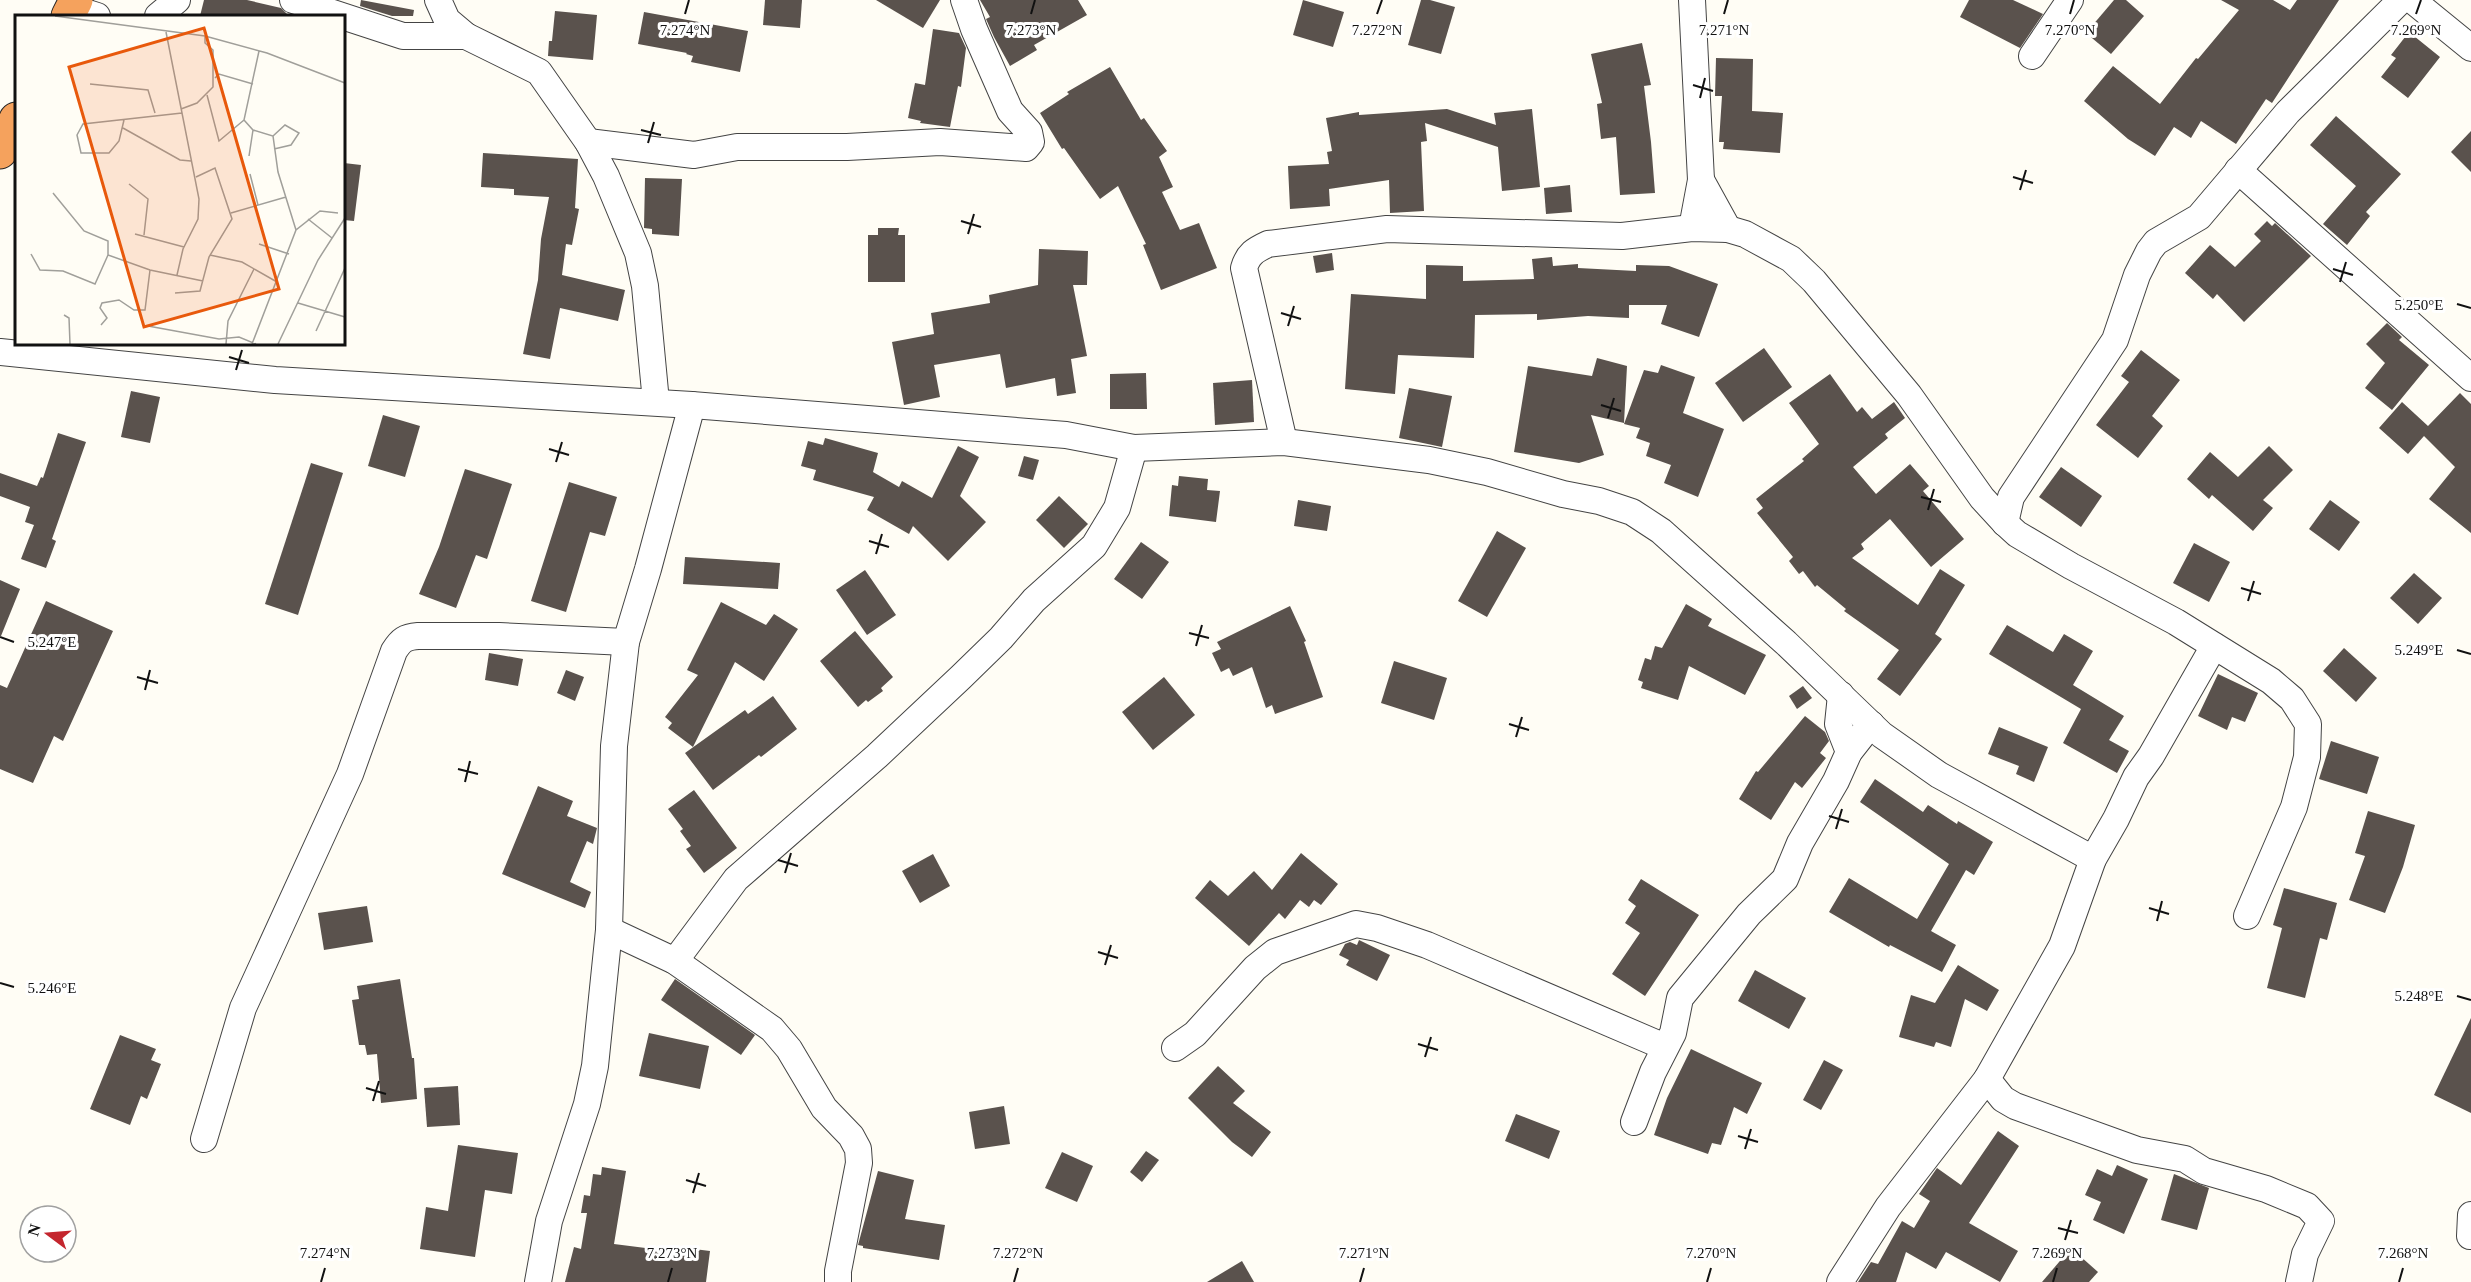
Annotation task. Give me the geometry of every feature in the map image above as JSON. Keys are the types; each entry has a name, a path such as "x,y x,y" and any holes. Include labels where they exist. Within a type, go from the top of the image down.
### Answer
{"highway":[{"path":"0,152 15,121"}],"street":[{"path":"159,15 177,0"},
{"path":"293,0 339,15"},
{"path":"438,0 447,20 466,36 539,72 588,142 606,176 638,253 645,286 656,402"},
{"path":"588,142 694,155 737,147 847,147 940,142 1026,148 1031,142 1029,132 1010,111 964,0"},
{"path":"1692,0 1701,180 1692,228"},
{"path":"2032,56 2070,0"},
{"path":"2005,523 2012,497 2115,340 2137,275 2149,251 2157,242 2199,217 2288,112 2401,0"},
{"path":"2412,0 2471,48"},
{"path":"345,17 403,36 466,36"},
{"path":"2238,170 2471,378"},
{"path":"1701,180 1728,229"},
{"path":"1284,442 1244,268 1247,258 1255,250 1268,244 1387,229 1622,237 1692,228 1728,229 1745,234 1791,259 1814,281 1909,395 1982,498 2005,523 2018,534 2071,566 2176,622 2271,681 2292,699 2308,724 2307,757 2294,807 2247,916"},
{"path":"0,352 275,380 656,402 1066,435 1134,448 1284,442 1429,460 1476,469 1563,494 1599,501 1632,512 1661,531 1786,642 1882,735 1939,775 2093,859"},
{"path":"538,1282 549,1221 587,1104 595,1066 609,930 614,746 626,642 692,405"},
{"path":"675,961 736,879 877,756 1001,638 1034,600 1094,546 1117,508 1134,448"},
{"path":"1982,498 2012,497"},
{"path":"204,1139 243,1008 350,774 394,651 400,641 407,637 418,636 499,636 626,642"},
{"path":"1840,1282 1888,1207 1987,1079 2062,946 2093,859 2136,777 2151,756 2214,646"},
{"path":"1841,695 1838,724 1849,752"},
{"path":"1634,1122 1653,1072 1673,1033 1680,998 1749,914 1785,879 1800,843 1828,797 1849,752 1871,724"},
{"path":"1175,1048 1195,1034 1255,968 1275,952 1356,924 1377,928 1426,945 1665,1047"},
{"path":"609,930 675,961 772,1029 789,1049 824,1108 851,1136 858,1149 859,1163 838,1271 838,1282"},
{"path":"1987,1079 2003,1099 2015,1106 2137,1150 2185,1160 2204,1171 2266,1189 2307,1206 2321,1221 2305,1254 2299,1282"}],"building":[{"path":"204,0 247,0 281,8 288,15 200,15"},
{"path":"361,0 414,10 413,16 392,16 360,6"},
{"path":"765,0 802,0 800,28 763,25"},
{"path":"876,0 940,0 923,28"},
{"path":"980,0 1078,0 1087,15 1034,45 1037,50 1010,66 994,37 986,19 990,17"},
{"path":"1303,0 1344,12 1333,47 1293,35"},
{"path":"1421,0 1430,0 1455,7 1441,54 1408,45"},
{"path":"1969,0 2013,0 2043,14 2020,48 1960,17"},
{"path":"2114,0 2126,0 2144,16 2111,54 2086,33"},
{"path":"2221,0 2273,0 2290,10 2297,0 2339,0 2272,103 2266,99 2236,144 2201,121 2191,138 2174,127 2155,156 2128,139 2084,101 2113,66 2160,104 2196,58 2198,59 2239,10"},
{"path":"555,11 597,15 593,60 548,56"},
{"path":"644,12 748,31 740,72 691,62 693,56 687,53 638,44"},
{"path":"933,29 959,33 966,48 961,87 958,86 950,127 920,123 921,121 908,118 915,83 925,85"},
{"path":"2409,32 2440,57 2408,98 2381,77 2396,58 2391,55"},
{"path":"1642,43 1651,85 1644,86 1655,193 1620,195 1616,137 1601,139 1597,104 1602,103 1591,54"},
{"path":"1716,58 1753,59 1752,111 1783,113 1780,153 1723,149 1724,142 1719,142 1722,96 1715,96"},
{"path":"1110,67 1141,120 1144,118 1167,151 1159,157 1173,187 1162,192 1180,230 1199,223 1217,268 1161,290 1143,245 1146,244 1118,186 1100,199 1064,148 1062,149 1040,113 1069,94 1067,92"},
{"path":"1447,109 1496,125 1494,113 1532,109 1540,187 1502,191 1498,147 1425,123 1427,141 1421,142 1424,211 1390,213 1389,180 1329,189 1330,206 1290,209 1288,166 1329,164 1327,152 1332,151 1326,118 1359,112 1359,115"},
{"path":"2336,116 2401,174 2366,212 2370,216 2347,245 2323,224 2356,186 2310,145"},
{"path":"2471,131 2471,172 2451,152"},
{"path":"483,153 578,159 575,208 579,209 572,245 566,244 562,275 625,290 618,321 560,308 550,359 523,354 538,280 541,239 549,197 514,195 514,189 481,187"},
{"path":"345,163 361,165 354,221 345,220"},
{"path":"645,178 682,179 679,236 652,234 652,229 644,228"},
{"path":"1570,185 1572,212 1546,214 1544,188"},
{"path":"2267,221 2272,226 2275,223 2311,256 2244,322 2217,294 2213,299 2185,273 2210,245 2235,267 2261,241 2254,234"},
{"path":"878,228 899,228 898,235 905,235 905,282 868,282 868,235 878,235"},
{"path":"1039,249 1088,251 1087,285 1073,285 1087,356 1071,359 1076,393 1057,396 1055,378 1006,388 1000,354 934,365 940,397 904,405 892,342 934,334 931,313 990,303 989,295 1038,285"},
{"path":"1332,253 1334,270 1316,273 1313,256"},
{"path":"1552,257 1553,266 1578,264 1578,268 1636,271 1636,265 1669,266 1718,284 1699,337 1661,324 1667,305 1629,305 1629,318 1588,316 1537,320 1537,314 1475,315 1474,358 1398,355 1395,394 1345,389 1351,294 1426,299 1426,265 1463,266 1463,281 1534,279 1532,259"},
{"path":"2387,323 2402,337 2399,340 2429,365 2392,410 2365,388 2385,363 2366,344"},
{"path":"1764,348 1792,387 1743,422 1715,383"},
{"path":"2141,350 2180,380 2152,416 2163,426 2138,458 2096,425 2129,382 2121,376"},
{"path":"1597,358 1627,366 1624,423 1591,415 1604,455 1579,463 1514,452 1528,366 1592,376"},
{"path":"1661,365 1695,377 1683,413 1724,429 1698,497 1664,483 1671,465 1646,456 1650,443 1636,438 1640,428 1624,424 1644,370 1658,373"},
{"path":"1146,373 1147,409 1110,409 1110,374"},
{"path":"1830,374 1857,412 1862,407 1872,419 1894,402 1905,418 1885,434 1888,438 1853,467 1876,494 1910,464 1929,486 1923,491 1964,539 1931,567 1890,519 1861,544 1864,549 1852,558 1918,605 1940,569 1965,585 1935,634 1942,639 1900,696 1877,679 1899,650 1844,611 1846,609 1817,585 1815,587 1803,571 1799,574 1789,561 1793,557 1757,513 1763,508 1756,499 1804,461 1802,459 1819,444 1789,403"},
{"path":"1252,380 1254,422 1215,425 1213,383"},
{"path":"1409,388 1452,396 1442,447 1399,438"},
{"path":"131,391 160,397 150,443 121,437"},
{"path":"2460,393 2471,404 2471,533 2429,499 2455,467 2424,436 2408,454 2379,428 2402,402 2428,426"},
{"path":"383,415 420,426 405,477 368,466"},
{"path":"58,433 86,442 52,539 56,541 46,568 21,559 34,525 25,522 30,507 0,496 0,473 37,486 41,477 43,478"},
{"path":"825,438 878,453 873,472 899,487 902,481 932,498 958,446 979,457 960,496 986,522 948,561 913,526 909,534 867,510 874,497 813,480 816,470 801,466 808,441 823,445"},
{"path":"2269,446 2293,470 2263,500 2273,508 2253,531 2212,495 2209,499 2187,479 2210,452 2238,477"},
{"path":"1024,456 1039,460 1033,480 1018,476"},
{"path":"311,463 343,473 298,615 265,604"},
{"path":"2061,467 2102,496 2081,527 2039,497"},
{"path":"465,469 512,484 487,559 476,555 456,608 419,594 439,547"},
{"path":"1179,476 1208,479 1207,490 1220,491 1216,522 1169,516 1172,485 1178,486"},
{"path":"569,482 617,497 605,536 590,532 566,612 531,601"},
{"path":"1059,496 1088,524 1064,548 1036,520"},
{"path":"1298,500 1331,506 1327,531 1294,526"},
{"path":"2330,500 2360,522 2339,551 2309,529"},
{"path":"1497,531 1526,548 1487,617 1458,601"},
{"path":"1141,542 1169,562 1142,599 1114,579"},
{"path":"2194,543 2230,562 2209,602 2173,583"},
{"path":"685,557 780,563 778,589 683,584"},
{"path":"865,570 896,615 867,635 836,590"},
{"path":"2414,573 2442,598 2418,624 2390,598"},
{"path":"0,580 20,589 1,636 0,636"},
{"path":"46,601 113,631 63,741 54,736 33,783 0,769 0,685 7,688"},
{"path":"721,602 766,625 774,614 798,629 764,681 735,662 693,747 668,728 672,723 665,717 698,675 687,670"},
{"path":"1686,604 1712,619 1708,626 1766,655 1745,695 1689,666 1678,700 1641,688 1643,682 1638,680 1645,658 1651,660 1655,646 1662,648"},
{"path":"1290,606 1306,641 1304,642 1323,697 1275,714 1272,705 1266,708 1252,667 1233,676 1229,668 1221,672 1212,653 1221,649 1217,642"},
{"path":"2007,625 2053,652 2064,634 2093,651 2073,685 2124,716 2109,740 2129,751 2117,773 2063,743 2081,709 1989,654"},
{"path":"855,631 893,677 881,688 883,691 858,707 820,661"},
{"path":"2344,648 2377,678 2356,702 2323,671"},
{"path":"489,653 523,659 518,686 485,680"},
{"path":"1394,661 1447,678 1434,720 1381,703"},
{"path":"566,670 584,677 575,701 557,693"},
{"path":"2218,674 2258,693 2245,722 2232,717 2227,730 2198,716"},
{"path":"1164,677 1195,715 1153,750 1122,712"},
{"path":"1803,686 1812,698 1797,709 1789,696"},
{"path":"773,696 797,729 713,790 685,753 745,710 748,714"},
{"path":"1805,716 1825,732 1829,741 1820,753 1826,758 1802,788 1795,782 1771,820 1739,799 1756,771 1758,772"},
{"path":"1999,727 2048,747 2034,782 2016,774 2019,766 1988,754"},
{"path":"2331,741 2379,757 2367,794 2319,779"},
{"path":"1875,779 1923,812 1928,805 1957,824 1958,821 1993,842 1974,875 1966,870 1931,931 1956,945 1942,972 1890,945 1889,947 1829,912 1849,878 1917,919 1949,864 1860,802"},
{"path":"538,786 573,801 567,816 597,828 593,844 587,841 570,882 591,892 585,908 502,874"},
{"path":"694,790 737,848 704,873 686,849 691,846 680,831 683,829 668,809"},
{"path":"2368,811 2415,825 2403,867 2385,913 2349,900 2365,856 2355,853"},
{"path":"1301,853 1338,884 1321,905 1314,900 1309,907 1300,900 1285,919 1279,913 1249,946 1195,898 1210,880 1228,896 1254,871 1272,890"},
{"path":"933,854 950,886 920,903 902,871"},
{"path":"1641,879 1699,915 1645,996 1612,974 1640,933 1625,923 1636,906 1628,900"},
{"path":"2284,888 2337,903 2327,940 2320,938 2305,998 2267,988 2282,928 2273,925"},
{"path":"367,906 373,942 324,950 318,913"},
{"path":"1359,940 1390,955 1377,981 1346,965 1349,960 1339,955 1345,944 1350,942 1357,945"},
{"path":"1958,965 1999,990 1987,1011 1965,999 1951,1047 1936,1042 1934,1047 1899,1037 1911,995 1935,1003"},
{"path":"1755,970 1806,998 1789,1029 1738,1001"},
{"path":"400,979 412,1058 414,1058 417,1099 381,1103 377,1054 367,1055 365,1045 359,1045 352,1000 359,999 357,986"},
{"path":"675,979 755,1035 741,1055 661,1000"},
{"path":"2471,1018 2471,1113 2434,1095"},
{"path":"649,1033 709,1046 700,1089 639,1076"},
{"path":"120,1035 156,1049 151,1060 161,1064 147,1099 141,1096 130,1125 90,1109"},
{"path":"1691,1049 1762,1083 1747,1114 1734,1107 1721,1145 1712,1143 1708,1154 1654,1135 1667,1098"},
{"path":"1824,1060 1843,1070 1821,1110 1803,1100"},
{"path":"1218,1066 1245,1091 1233,1103 1271,1132 1252,1157 1232,1142 1188,1098"},
{"path":"458,1086 460,1125 427,1127 424,1088"},
{"path":"1004,1106 1010,1144 975,1149 969,1112"},
{"path":"1516,1114 1560,1131 1549,1159 1505,1141"},
{"path":"1998,1131 2019,1146 1969,1223 2018,1251 2000,1282 1946,1252 1936,1269 1906,1252 1896,1282 1858,1282 1871,1262 1878,1264 1902,1221 1914,1228 1930,1201 1919,1194 1937,1168 1961,1185"},
{"path":"458,1145 518,1153 512,1194 485,1190 475,1257 420,1249 426,1207 448,1211"},
{"path":"1146,1151 1159,1160 1142,1182 1130,1172"},
{"path":"1062,1152 1093,1166 1077,1202 1045,1188"},
{"path":"2117,1165 2148,1179 2124,1234 2093,1220 2101,1202 2085,1195 2097,1169 2112,1176"},
{"path":"602,1167 626,1171 614,1244 685,1253 686,1248 710,1251 706,1282 565,1282 574,1247 581,1249 587,1213 581,1213 584,1195 590,1196 593,1174 601,1175"},
{"path":"878,1171 914,1180 905,1219 945,1225 939,1260 863,1248 858,1245"},
{"path":"2174,1174 2209,1188 2197,1230 2161,1220"},
{"path":"2071,1248 2098,1272 2089,1282 2042,1282"},
{"path":"1242,1261 1254,1282 1207,1282"}]}
